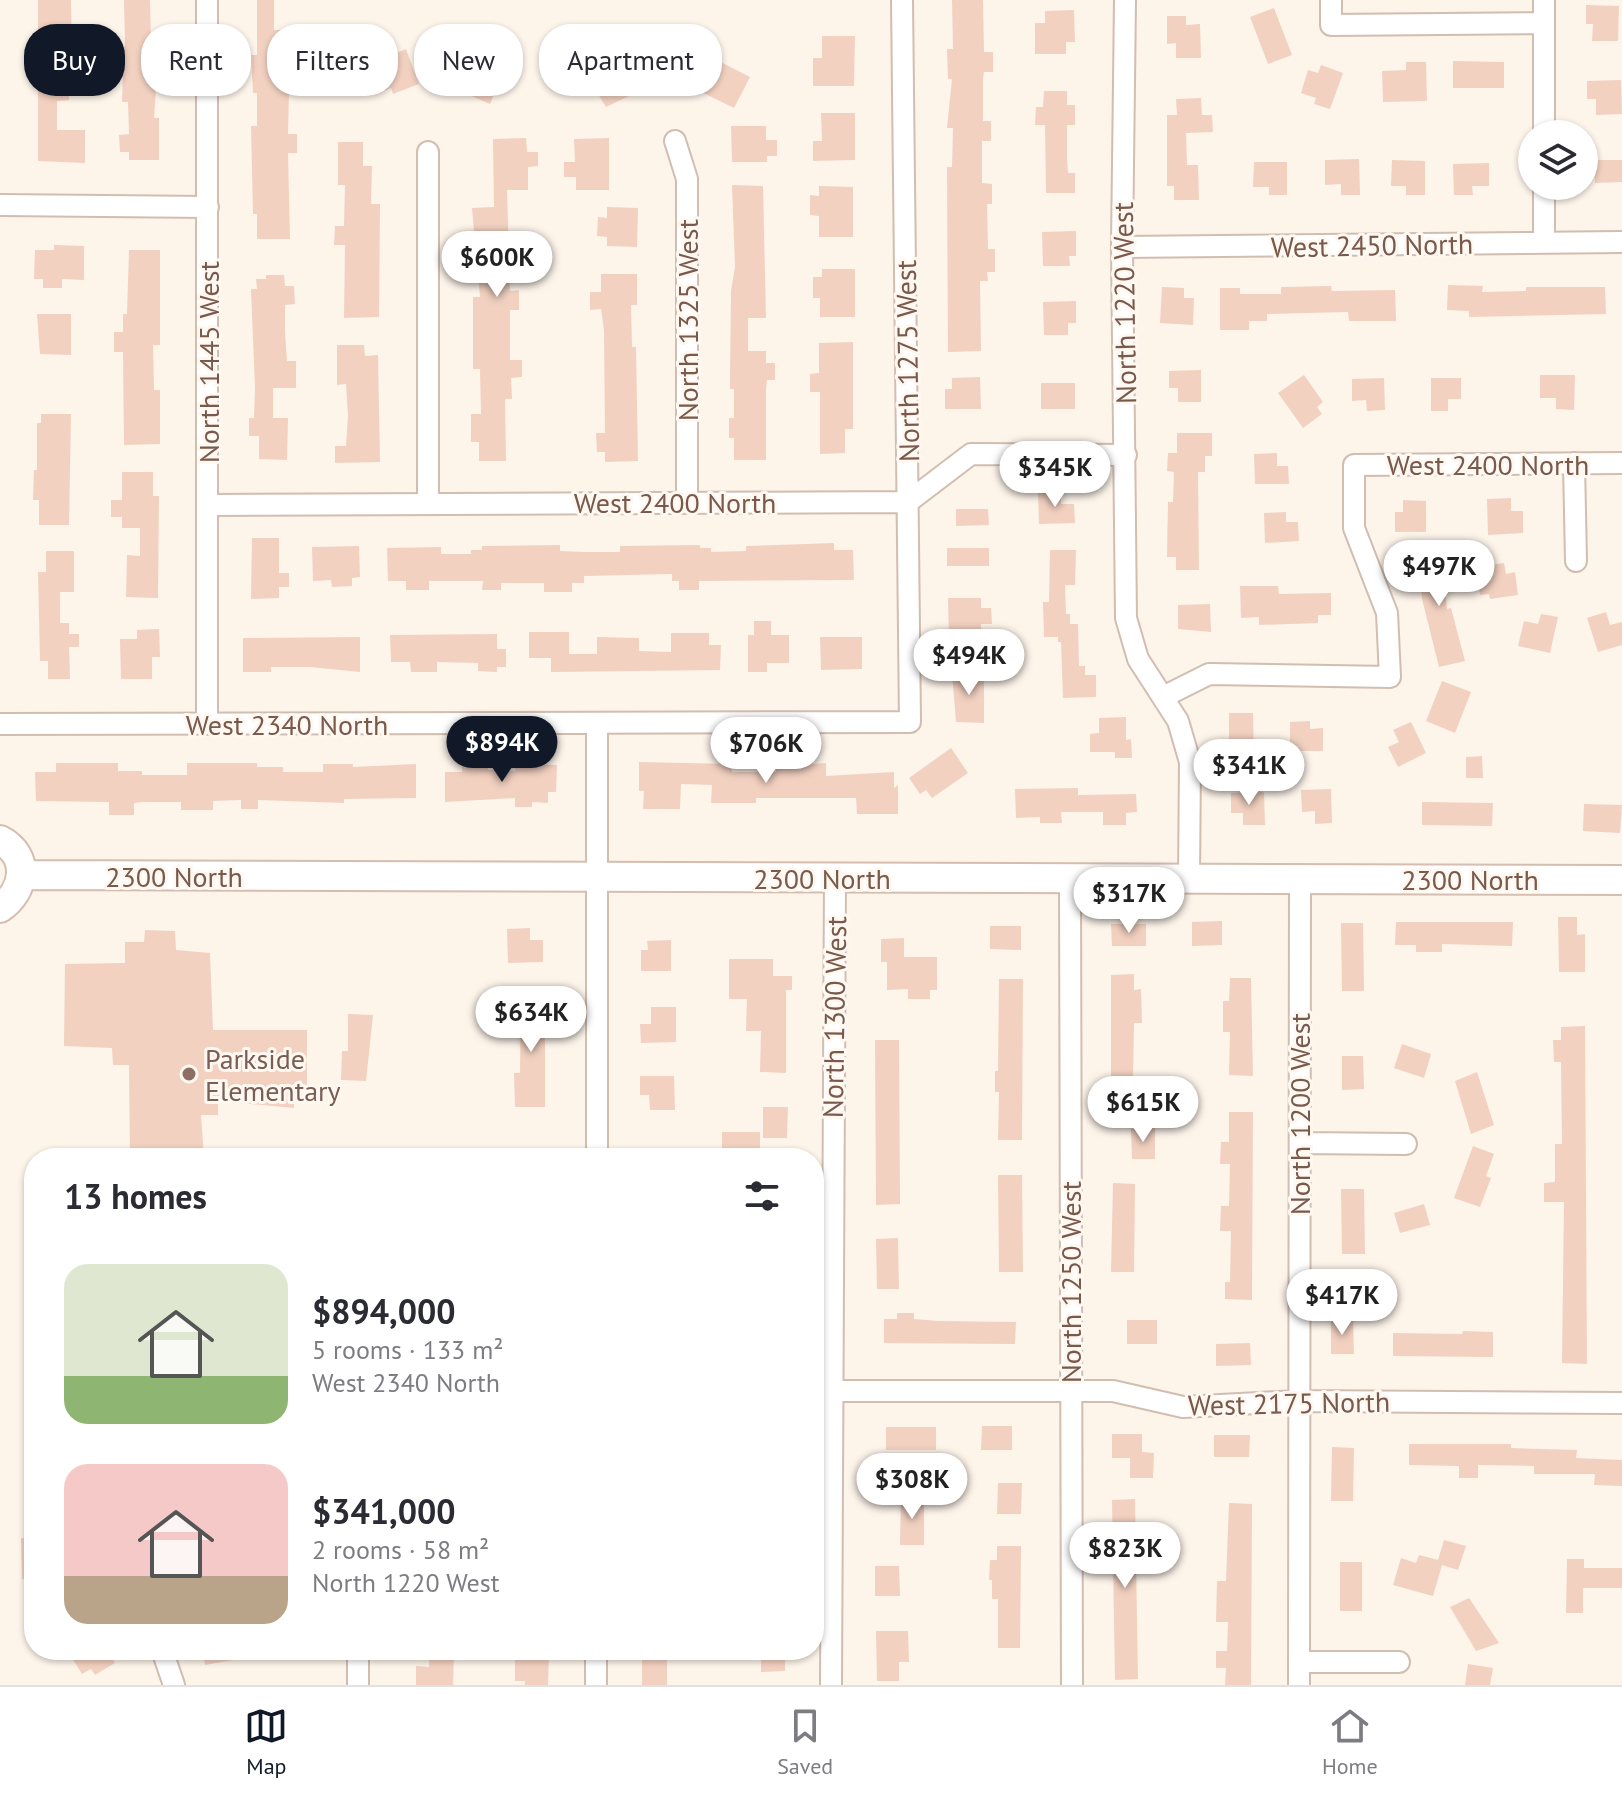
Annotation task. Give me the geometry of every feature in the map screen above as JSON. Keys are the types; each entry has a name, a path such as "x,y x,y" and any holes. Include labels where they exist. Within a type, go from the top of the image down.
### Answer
{"street":[{"name":"North 1445 West","path":"207,0 207,724"},
{"name":"North 1275 West","path":"902,0 910,722"},
{"name":"North 1220 West","path":"1125,0 1122,247 1126,618 1138,659 1178,721 1190,762 1189,879"},
{"path":"1331,0 1331,25 1544,23"},
{"path":"1544,0 1544,120"},
{"name":"North 1325 West","path":"675,141 687,179 687,501"},
{"path":"428,152 428,504"},
{"path":"1544,200 1544,243"},
{"path":"0,205 208,207"},
{"name":"West 2450 North","path":"1122,247 1622,242"},
{"path":"908,502 971,454 1126,455"},
{"path":"1574,463 1576,561"},
{"name":"West 2400 North","path":"1163,697 1209,674 1390,677 1387,613 1354,528 1354,465 1622,463"},
{"name":"West 2400 North","path":"208,505 908,502"},
{"name":"West 2340 North","path":"0,724 910,722"},
{"path":"597,723 597,1148"},
{"path":"0,840 18,856 23,875 17,894 0,908"},
{"name":"2300 North","path":"23,875 1622,880"},
{"name":"North 1300 West","path":"824,1312 835,878"},
{"name":"North 1250 West","path":"1070,878 1072,1685"},
{"name":"North 1200 West","path":"1299,1685 1300,879"},
{"path":"1300,1143 1406,1144"},
{"name":"West 2175 North","path":"824,1391 1113,1391 1183,1407 1298,1401 1622,1403"},
{"name":"North 1300 West","path":"824,1456 831,1685"},
{"path":"165,1660 174,1685"},
{"path":"358,1660 358,1685"},
{"path":"596,1660 596,1685"},
{"path":"1299,1662 1399,1662"}],"building":[{"path":"38,0 71,0 71,24 38,24"},
{"path":"124,0 150,0 151,24 141,24 141,96 156,96 154,118 159,118 159,160 129,160 129,152 120,152 119,135 129,134 128,102 122,102 122,96 125,96"},
{"path":"257,0 274,0 274,24 267,24 267,96 289,96 288,134 297,134 297,153 288,153 290,239 257,239 257,214 253,214 251,126 257,126 257,93 253,93 251,55 257,55"},
{"path":"952,0 983,0 984,52 993,52 993,72 984,72 983,79 983,121 991,121 991,141 982,141 982,183 992,184 992,204 987,204 988,249 995,249 995,272 987,272 988,281 980,281 981,351 948,352 947,167 952,167 953,128 947,128 952,79 948,79 947,49 953,49"},
{"path":"1586,5 1619,6 1618,41 1592,41 1593,24 1586,24"},
{"path":"1274,8 1292,55 1268,64 1250,17"},
{"path":"1074,10 1075,42 1066,42 1066,54 1035,54 1035,23 1045,23 1045,11"},
{"path":"1167,16 1186,16 1186,25 1200,24 1201,58 1176,58 1176,43 1167,44"},
{"path":"822,36 855,36 854,86 813,86 813,58 822,58"},
{"path":"406,49 414,71 414,86 398,92 398,52"},
{"path":"1453,61 1504,62 1504,88 1453,88"},
{"path":"1406,62 1426,62 1427,101 1383,102 1382,71 1406,70"},
{"path":"722,63 750,77 734,108 710,96 722,96"},
{"path":"1321,65 1343,73 1330,109 1314,104 1316,98 1301,93 1308,70 1318,73"},
{"path":"1621,80 1622,114 1596,115 1596,99 1587,99 1587,81"},
{"path":"1044,91 1067,91 1067,105 1075,105 1075,125 1067,125 1067,159 1068,173 1075,173 1075,193 1046,193 1045,125 1035,125 1036,107 1043,107"},
{"path":"38,96 69,96 69,100 57,101 57,130 85,130 85,163 38,161"},
{"path":"472,96 493,96 490,104"},
{"path":"599,96 629,96 606,107"},
{"path":"1201,98 1202,115 1212,115 1213,132 1186,133 1187,165 1198,165 1199,200 1174,200 1174,186 1167,186 1167,115 1177,115 1176,99"},
{"path":"821,113 855,113 855,160 813,161 813,141 822,141"},
{"path":"731,126 766,126 766,140 777,140 777,156 767,156 767,162 732,162"},
{"path":"526,138 527,152 538,152 538,166 528,167 528,190 507,190 510,291 519,290 519,310 510,310 510,360 522,360 522,377 511,378 512,399 505,399 506,461 479,461 479,442 471,442 471,414 481,414 480,369 473,369 473,297 480,297 472,208 494,207 493,139"},
{"path":"609,138 609,190 576,190 576,177 564,177 564,162 575,162 574,139"},
{"path":"338,142 363,142 363,166 372,166 371,204 380,204 379,317 344,318 345,245 334,245 335,226 344,226 345,185 338,185"},
{"path":"1359,159 1360,195 1341,195 1341,184 1325,185 1325,160"},
{"path":"1392,160 1425,161 1425,195 1406,195 1406,186 1391,186"},
{"path":"1598,160 1622,160 1622,182 1598,183"},
{"path":"1254,162 1287,162 1287,195 1269,195 1269,187 1253,187"},
{"path":"1489,163 1489,186 1472,186 1473,195 1454,195 1453,164"},
{"path":"732,185 763,186 766,318 748,318 748,351 766,351 766,363 775,363 775,380 767,380 766,390 766,460 734,460 734,438 729,438 729,418 734,418 734,389 730,389 731,291 735,267"},
{"path":"819,186 853,187 853,237 819,237 819,216 810,215 810,195 819,196"},
{"path":"607,207 638,208 637,247 607,246 607,237 597,236 598,217 607,218"},
{"path":"1076,231 1076,256 1069,256 1070,266 1043,266 1042,232"},
{"path":"54,245 84,246 84,280 62,279 62,288 43,288 43,279 34,279 35,250 54,250"},
{"path":"129,250 160,250 160,345 153,345 154,390 160,390 160,444 124,445 123,352 114,352 114,332 123,332 123,314 127,314"},
{"path":"822,269 855,269 855,317 820,317 820,298 813,298 813,277 822,277"},
{"path":"601,274 637,274 637,305 631,305 632,347 636,347 638,461 605,462 605,452 597,452 596,433 605,433 604,330 601,309 590,310 590,292 601,292"},
{"path":"266,275 284,275 285,286 294,286 295,304 285,305 285,332 287,361 296,361 296,388 273,388 273,418 288,418 287,460 259,459 259,436 249,436 249,418 254,418 255,388 251,289 257,289 256,279 266,279"},
{"path":"1448,285 1483,286 1482,292 1526,291 1526,287 1605,287 1606,314 1469,317 1469,311 1447,310"},
{"path":"1331,286 1332,291 1395,290 1396,321 1349,321 1348,312 1267,314 1267,321 1249,321 1249,330 1220,330 1220,288 1240,288 1240,294 1281,294 1281,287"},
{"path":"1162,287 1184,288 1184,298 1194,298 1193,325 1160,323"},
{"path":"1076,301 1076,323 1068,323 1068,335 1044,335 1043,302"},
{"path":"37,314 71,314 71,355 40,354"},
{"path":"853,342 853,429 845,429 845,453 820,454 820,392 810,392 810,374 819,373 819,343"},
{"path":"337,345 364,345 365,356 378,355 380,462 335,463 335,446 346,446 348,416 346,384 337,385"},
{"path":"1201,370 1201,402 1178,402 1178,388 1169,388 1169,371"},
{"path":"1304,375 1323,402 1317,407 1322,414 1303,428 1278,393"},
{"path":"1540,375 1575,375 1574,410 1556,409 1556,398 1540,398"},
{"path":"980,377 981,409 945,409 945,389 952,389 952,378"},
{"path":"1384,378 1385,410 1367,411 1366,400 1352,401 1352,379"},
{"path":"1431,378 1461,378 1461,399 1448,399 1448,411 1431,411"},
{"path":"1041,383 1075,383 1075,409 1041,409"},
{"path":"41,414 71,414 69,525 39,525 39,500 33,500 34,470 37,470 37,423 41,423"},
{"path":"1177,433 1212,433 1212,456 1205,456 1205,472 1198,472 1199,570 1176,570 1176,557 1167,557 1168,502 1173,502 1174,472 1167,471 1168,453 1177,453"},
{"path":"1277,453 1277,466 1288,466 1289,484 1255,484 1254,454"},
{"path":"122,472 153,472 153,496 159,496 158,598 126,597 127,555 140,556 140,528 122,528 122,517 111,517 111,500 122,500"},
{"path":"1038,492 1061,492 1061,504 1074,504 1075,523 1039,524"},
{"path":"1511,498 1511,511 1523,511 1523,533 1488,535 1487,499"},
{"path":"1403,500 1426,501 1426,532 1395,532 1395,512 1403,512"},
{"path":"956,509 988,509 989,525 956,526"},
{"path":"1286,512 1286,522 1298,522 1299,541 1265,543 1264,513"},
{"path":"252,538 279,538 279,573 289,573 289,587 279,587 279,598 251,599"},
{"path":"834,543 834,550 853,550 854,580 699,581 699,590 679,590 679,581 672,581 672,574 584,576 584,583 572,583 572,592 544,592 544,583 501,583 501,590 482,590 483,581 429,581 429,590 406,590 406,581 388,581 387,548 441,547 441,554 471,554 471,550 482,550 482,546 560,545 560,551 620,552 620,546 700,545 700,548 711,548 711,552 746,551 746,546"},
{"path":"359,546 360,577 352,578 352,586 332,587 331,580 313,581 312,547"},
{"path":"947,548 989,548 989,566 947,566"},
{"path":"1441,548 1447,609 1451,608 1465,661 1439,667 1422,599 1417,550"},
{"path":"1050,550 1076,550 1075,585 1065,585 1066,614 1070,614 1070,624 1078,624 1079,666 1085,666 1085,675 1096,675 1096,697 1063,698 1061,642 1058,642 1058,637 1044,637 1043,602 1049,602"},
{"path":"46,551 74,551 74,592 60,592 60,623 69,623 69,634 79,634 79,647 69,647 70,679 48,679 48,661 40,661 38,572 46,572"},
{"path":"1504,563 1506,574 1515,572 1518,595 1490,599 1489,594 1480,595 1477,577 1485,576 1483,566"},
{"path":"1240,586 1278,586 1279,594 1331,593 1331,615 1318,615 1318,623 1259,625 1259,617 1241,618"},
{"path":"948,598 981,598 981,608 991,608 992,624 981,624 981,640 949,640"},
{"path":"1210,604 1211,632 1178,629 1178,605"},
{"path":"1606,612 1610,625 1622,622 1622,645 1598,652 1587,618"},
{"path":"1541,614 1558,617 1550,653 1518,646 1524,621 1538,624"},
{"path":"754,621 771,621 771,635 789,635 789,663 767,663 767,672 748,672 748,635 754,635"},
{"path":"159,629 160,657 152,657 152,679 121,679 120,639 137,639 137,630"},
{"path":"529,632 569,632 569,654 597,654 597,637 639,638 639,651 671,652 671,633 709,633 709,645 721,645 720,670 551,672 551,658 529,658"},
{"path":"497,634 497,649 506,649 506,667 497,667 497,672 478,671 478,663 437,662 437,672 411,672 410,662 391,662 390,635"},
{"path":"360,637 360,672 271,667 271,672 243,672 243,638"},
{"path":"820,637 862,637 862,669 821,670"},
{"path":"952,673 984,674 984,723 956,722"},
{"path":"1442,681 1471,692 1455,733 1426,721"},
{"path":"1229,713 1253,713 1254,760 1229,760"},
{"path":"1126,717 1126,740 1131,739 1132,758 1115,758 1115,752 1090,752 1090,734 1099,733 1099,718"},
{"path":"1310,721 1310,729 1323,728 1323,751 1290,751 1290,722"},
{"path":"1411,722 1426,753 1398,767 1388,747 1399,742 1393,730"},
{"path":"951,748 968,773 932,798 926,790 920,794 909,778"},
{"path":"1482,756 1483,778 1466,778 1466,757"},
{"path":"462,762 488,762 488,770 515,771 516,764 557,765 556,792 548,792 548,803 532,802 532,807 515,807 515,798 445,802 445,772 462,772"},
{"path":"639,762 732,764 732,772 776,772 776,767 826,763 826,776 894,772 894,788 898,785 898,814 857,814 856,798 756,798 756,803 711,803 712,785 681,784 680,809 643,809 644,791 639,791"},
{"path":"56,763 118,763 118,771 142,771 142,775 187,775 187,763 257,763 257,767 283,767 283,772 323,772 323,764 353,764 353,767 416,764 416,798 344,799 344,803 258,800 258,809 241,809 241,800 213,801 213,810 181,810 181,802 142,802 134,803 134,815 109,815 109,802 36,801 35,772 56,772"},
{"path":"1078,788 1078,795 1136,794 1137,812 1126,813 1126,825 1103,825 1103,812 1061,812 1062,823 1040,823 1040,817 1016,818 1015,789"},
{"path":"1331,789 1332,823 1315,824 1315,811 1302,812 1301,790"},
{"path":"1264,792 1265,825 1243,825 1243,813 1231,813 1231,793"},
{"path":"1422,802 1493,803 1492,826 1422,825"},
{"path":"1584,804 1622,805 1620,833 1583,831"},
{"path":"1558,917 1577,917 1577,935 1585,934 1585,972 1559,972"},
{"path":"1222,921 1222,945 1192,946 1192,922"},
{"path":"1396,922 1513,922 1512,946 1442,944 1442,952 1416,952 1416,945 1395,945"},
{"path":"1341,923 1363,923 1364,991 1342,991"},
{"path":"1111,924 1146,924 1146,946 1112,946"},
{"path":"990,926 1021,926 1021,950 990,949"},
{"path":"530,928 530,940 543,940 543,962 508,963 507,929"},
{"path":"145,930 175,931 176,950 210,953 213,1030 307,1030 307,1085 294,1087 294,1108 218,1101 218,1115 201,1115 203,1148 130,1148 129,1065 113,1065 112,1048 64,1046 65,964 125,963 125,942 144,942"},
{"path":"904,938 904,957 937,957 937,990 930,990 930,999 908,999 908,989 887,990 887,962 881,962 881,939"},
{"path":"671,940 671,971 641,971 641,950 648,950 647,941"},
{"path":"729,959 773,959 773,976 792,976 792,990 786,990 786,1073 760,1072 761,1031 746,1031 747,999 729,999"},
{"path":"1134,974 1134,990 1141,989 1142,1023 1134,1023 1133,1077 1111,1076 1111,975"},
{"path":"1230,978 1251,978 1253,1076 1229,1075 1230,1032 1223,1032 1223,1001 1229,1001"},
{"path":"999,979 1023,979 1022,1140 998,1140 999,1092 995,1092 995,1071 998,1071"},
{"path":"521,992 540,992 540,1012 545,1012 545,1107 515,1107 514,1073 520,1073"},
{"path":"651,1007 676,1007 676,1042 641,1043 640,1024 651,1024"},
{"path":"348,1014 373,1015 366,1081 341,1080 342,1051 348,1051"},
{"path":"1585,1026 1587,1364 1562,1363 1564,1202 1544,1202 1544,1183 1555,1182 1555,1144 1562,1144 1561,1062 1554,1062 1553,1040 1561,1040 1561,1027"},
{"path":"875,1040 899,1040 900,1204 876,1205"},
{"path":"1402,1044 1431,1054 1424,1078 1394,1068"},
{"path":"1342,1056 1363,1056 1364,1089 1342,1090"},
{"path":"1477,1072 1494,1125 1471,1134 1455,1081"},
{"path":"640,1076 674,1076 675,1110 650,1110 649,1095 640,1095"},
{"path":"763,1107 788,1107 787,1138 763,1138"},
{"path":"1229,1112 1253,1112 1252,1300 1225,1299 1225,1282 1230,1282 1231,1231 1220,1231 1221,1206 1229,1206 1230,1164 1220,1164 1221,1142 1229,1142"},
{"path":"1155,1128 1155,1159 1132,1159 1131,1129"},
{"path":"722,1132 760,1132 760,1148 722,1148"},
{"path":"1473,1146 1494,1154 1486,1176 1491,1178 1480,1207 1454,1198"},
{"path":"998,1175 1022,1175 1023,1272 999,1272"},
{"path":"1113,1183 1135,1184 1134,1272 1111,1272"},
{"path":"1341,1189 1364,1189 1365,1254 1342,1254"},
{"path":"1424,1204 1430,1225 1400,1233 1394,1213"},
{"path":"898,1238 899,1289 877,1289 876,1239"},
{"path":"897,1313 914,1313 914,1319 938,1321 1016,1322 1015,1344 884,1343 884,1319 897,1319"},
{"path":"1127,1320 1157,1320 1157,1344 1127,1344"},
{"path":"1331,1320 1353,1320 1354,1354 1331,1354"},
{"path":"1463,1331 1493,1332 1493,1357 1393,1356 1393,1333 1462,1334"},
{"path":"1250,1343 1251,1365 1216,1366 1216,1344"},
{"path":"982,1426 1012,1426 1012,1450 981,1450"},
{"path":"886,1427 936,1427 936,1450 886,1450"},
{"path":"1112,1434 1142,1434 1142,1452 1154,1453 1153,1478 1130,1478 1130,1458 1112,1458"},
{"path":"1214,1435 1250,1435 1249,1457 1214,1457"},
{"path":"1409,1444 1511,1444 1511,1448 1577,1450 1576,1458 1622,1460 1622,1486 1594,1485 1595,1474 1534,1474 1534,1466 1478,1465 1478,1478 1459,1478 1459,1466 1409,1465"},
{"path":"1332,1447 1354,1448 1353,1501 1331,1501"},
{"path":"998,1483 1022,1483 1021,1514 997,1514"},
{"path":"901,1496 924,1496 924,1545 900,1545"},
{"path":"1135,1499 1138,1679 1115,1680 1112,1500"},
{"path":"1229,1503 1252,1504 1251,1685 1225,1685 1226,1668 1216,1668 1216,1651 1227,1651 1228,1622 1216,1622 1217,1581 1226,1581"},
{"path":"21,1538 24,1538 24,1579"},
{"path":"1444,1540 1466,1546 1458,1570 1442,1565 1433,1596 1393,1585 1401,1558 1416,1563 1419,1555 1438,1560"},
{"path":"997,1546 1021,1546 1020,1648 998,1648 998,1599 992,1599 992,1580 989,1580 990,1560 997,1560"},
{"path":"1567,1559 1584,1559 1584,1568 1622,1568 1622,1588 1583,1588 1583,1613 1566,1613"},
{"path":"1340,1562 1362,1562 1362,1611 1340,1611"},
{"path":"875,1566 899,1566 900,1596 875,1596"},
{"path":"1469,1598 1499,1643 1476,1651 1450,1607"},
{"path":"876,1631 908,1631 909,1662 899,1662 899,1681 877,1681"},
{"path":"73,1660 113,1660 115,1663 95,1675 91,1669 82,1674"},
{"path":"204,1660 233,1660 205,1665"},
{"path":"429,1660 454,1660 453,1685 416,1685 416,1666 429,1667"},
{"path":"515,1660 549,1660 548,1685 525,1685 525,1681 515,1681"},
{"path":"642,1660 667,1660 667,1685 642,1685"},
{"path":"761,1660 785,1660 785,1671 761,1672"},
{"path":"1468,1664 1493,1668 1490,1685 1465,1685"}],"place":[{"name":"Parkside Elementary","path":"189,1074"}]}
